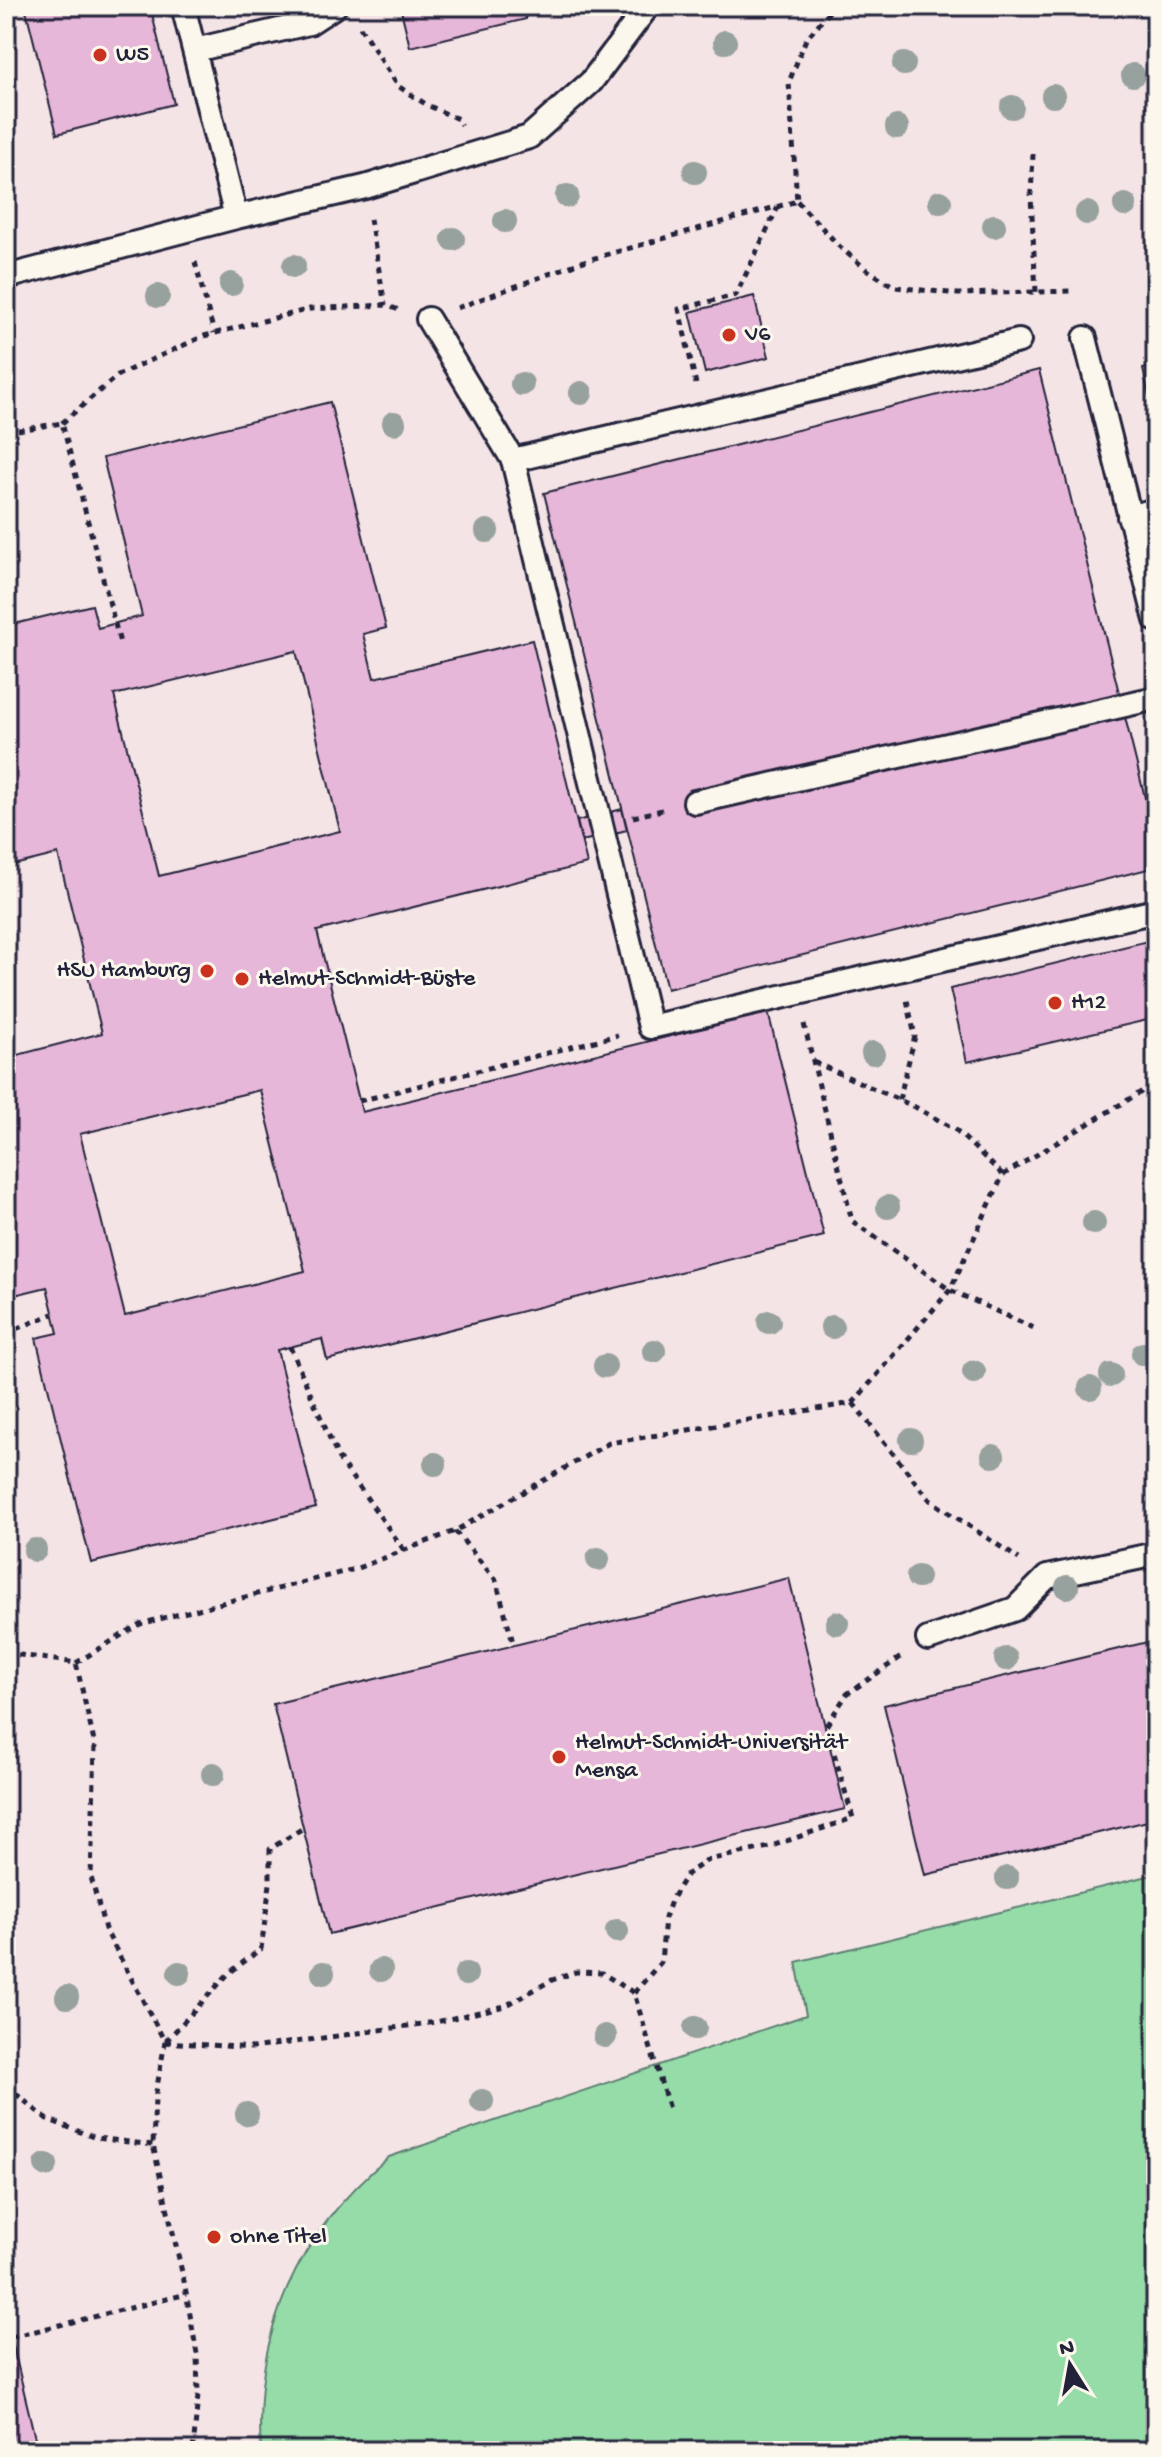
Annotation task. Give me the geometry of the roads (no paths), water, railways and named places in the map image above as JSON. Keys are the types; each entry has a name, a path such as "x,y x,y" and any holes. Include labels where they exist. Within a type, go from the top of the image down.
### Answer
{"lane":[{"path":"183,6 236,217"},
{"path":"6,277 365,187 529,137 591,82 647,7"},
{"path":"195,50 309,23 344,11"},
{"path":"428,319 513,460 650,1027 1156,911"},
{"path":"1085,338 1156,620"},
{"path":"513,460 1019,341"},
{"path":"1129,517 1156,510"},
{"path":"695,802 1156,698"},
{"path":"928,1639 1015,1609 1047,1577 1156,1554"}],"place":[{"name":"W5","path":"100,55"},
{"name":"V6","path":"729,335"},
{"name":"HSU Hamburg","path":"207,971"},
{"name":"Helmut-Schmidt-Büste","path":"242,979"},
{"name":"H12","path":"1055,1003"},
{"name":"Helmut-Schmidt-Universität Mensa","path":"559,1757"},
{"name":"ohne Titel","path":"214,2237"}]}
